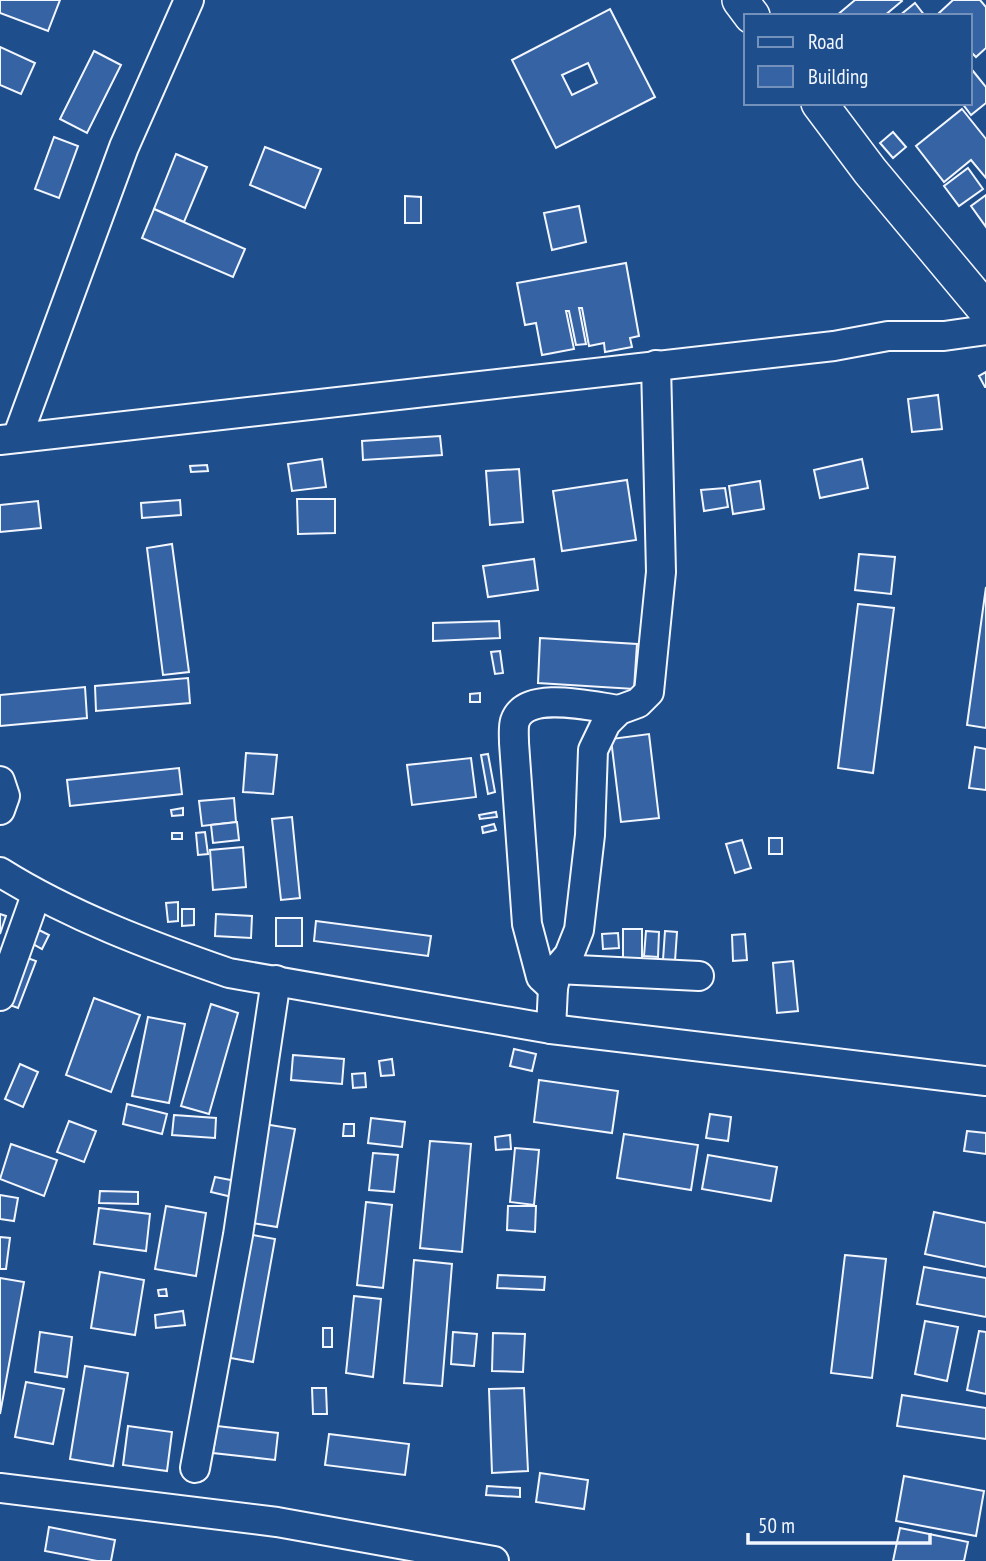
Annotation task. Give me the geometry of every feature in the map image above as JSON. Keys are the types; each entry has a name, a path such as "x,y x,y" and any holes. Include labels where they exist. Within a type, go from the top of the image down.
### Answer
{"main road":[{"path":"820,105 870,171 986,310"}],"street":[{"path":"189,0 124,147 8,439 834,346 888,336 944,336 986,330"},
{"path":"551,1029 555,978 569,955 579,930 590,835 593,750 606,723 619,710 638,703 649,692 661,572 656,365"},
{"path":"619,710 552,702 531,704 523,709 516,721 514,743 527,924 541,977 699,976"},
{"path":"0,781 5,796 0,810"},
{"path":"0,872 36,895 185,958 229,973 551,1029 986,1081"},
{"path":"0,996 36,895"},
{"path":"195,1468 238,1235 276,980"},
{"path":"0,1488 277,1521 433,1556 494,1561"}],"building":[{"path":"0,0 60,0 48,31 0,13"},
{"path":"855,0 902,1 886,14 838,14"},
{"path":"953,0 980,0 986,7 986,48 976,57 972,53 972,14 938,14"},
{"path":"915,3 923,14 901,14"},
{"path":"610,9 655,97 556,148 512,60","holes":["588,63 597,83 572,95 562,75"]},
{"path":"0,47 35,63 21,94 0,85"},
{"path":"94,51 121,65 87,133 60,119"},
{"path":"972,72 986,87 986,103 971,115 964,105 972,105"},
{"path":"962,109 986,139 986,178 971,160 944,182 916,146"},
{"path":"893,132 906,147 893,158 880,143"},
{"path":"54,137 78,146 59,198 35,189"},
{"path":"265,147 321,169 305,208 250,185"},
{"path":"176,154 207,167 184,222 154,209"},
{"path":"968,168 983,189 959,206 944,186"},
{"path":"986,195 986,227 971,206"},
{"path":"405,196 421,197 421,223 405,223"},
{"path":"579,206 586,242 552,250 544,213"},
{"path":"154,209 245,249 233,277 142,238"},
{"path":"626,263 639,336 630,338 632,347 605,352 604,343 589,346 582,308 579,308 586,344 576,345 569,311 566,311 574,349 542,355 536,323 525,325 517,283"},
{"path":"986,372 986,387 985,387 979,376"},
{"path":"938,395 942,429 912,432 908,399"},
{"path":"440,436 442,455 363,460 362,441"},
{"path":"322,459 326,487 292,491 288,464"},
{"path":"862,459 868,488 820,498 814,470"},
{"path":"207,465 208,471 191,472 190,466"},
{"path":"519,469 523,522 490,525 486,471"},
{"path":"627,480 636,540 562,551 553,491"},
{"path":"760,481 764,509 733,514 729,486"},
{"path":"725,488 728,507 704,511 701,490"},
{"path":"297,499 335,499 335,533 298,534"},
{"path":"180,500 181,515 142,518 141,503"},
{"path":"38,501 41,528 0,532 0,505"},
{"path":"172,544 189,672 163,675 147,548"},
{"path":"859,554 895,557 891,594 855,590"},
{"path":"534,559 538,590 488,597 483,566"},
{"path":"986,587 986,728 967,725"},
{"path":"858,604 894,608 873,773 838,768"},
{"path":"499,621 500,638 433,641 433,623"},
{"path":"540,638 637,644 634,689 538,683"},
{"path":"500,651 503,673 495,674 491,652"},
{"path":"188,678 190,703 96,711 95,686"},
{"path":"85,687 87,718 0,726 0,695"},
{"path":"480,693 480,702 470,702 470,694"},
{"path":"649,734 659,818 621,822 611,739"},
{"path":"975,747 986,749 986,790 969,788"},
{"path":"246,753 277,755 273,794 243,792"},
{"path":"488,754 495,792 488,794 481,755"},
{"path":"471,758 476,797 412,805 407,765"},
{"path":"179,768 182,794 70,806 67,780"},
{"path":"234,798 236,822 202,826 199,801"},
{"path":"183,808 183,815 172,816 171,810"},
{"path":"496,812 497,817 480,819 479,815"},
{"path":"292,817 300,898 281,900 272,819"},
{"path":"237,822 239,840 213,843 211,825"},
{"path":"494,824 496,830 483,833 482,827"},
{"path":"205,832 208,854 198,855 196,833"},
{"path":"172,833 182,833 182,839 172,839"},
{"path":"769,838 782,838 782,854 769,854"},
{"path":"742,840 751,868 735,873 726,844"},
{"path":"243,847 246,887 213,890 210,850"},
{"path":"178,902 178,921 168,922 166,903"},
{"path":"182,909 194,909 194,925 182,926"},
{"path":"0,914 6,916 0,934"},
{"path":"216,914 252,916 251,938 215,936"},
{"path":"276,918 302,918 302,946 276,946"},
{"path":"316,921 431,936 428,956 314,941"},
{"path":"33,927 49,935 42,949 26,940"},
{"path":"623,929 642,929 642,963 623,963"},
{"path":"646,931 659,932 658,957 644,956"},
{"path":"665,931 677,932 675,961 663,960"},
{"path":"618,933 619,948 603,949 602,934"},
{"path":"745,934 747,960 733,961 732,935"},
{"path":"22,956 36,961 18,1008 4,1003"},
{"path":"793,961 798,1011 777,1013 773,963"},
{"path":"94,998 140,1015 111,1092 66,1075"},
{"path":"211,1004 238,1013 209,1114 181,1106"},
{"path":"148,1017 185,1024 169,1103 132,1096"},
{"path":"514,1049 536,1054 532,1071 510,1066"},
{"path":"293,1055 344,1059 342,1084 291,1080"},
{"path":"392,1059 394,1075 381,1076 379,1061"},
{"path":"20,1064 38,1072 23,1107 5,1099"},
{"path":"365,1073 366,1087 353,1088 352,1074"},
{"path":"539,1080 618,1091 612,1133 534,1122"},
{"path":"127,1104 167,1114 162,1134 123,1124"},
{"path":"710,1114 731,1117 728,1141 706,1138"},
{"path":"174,1115 216,1118 215,1138 172,1135"},
{"path":"371,1118 405,1122 402,1147 368,1143"},
{"path":"69,1121 96,1131 84,1162 57,1152"},
{"path":"264,1124 295,1129 277,1227 247,1222"},
{"path":"344,1124 354,1124 354,1136 343,1136"},
{"path":"967,1131 986,1133 986,1154 964,1151"},
{"path":"624,1134 698,1145 691,1190 617,1178"},
{"path":"510,1135 511,1149 496,1150 495,1137"},
{"path":"430,1141 471,1144 462,1252 420,1248"},
{"path":"11,1144 57,1160 44,1196 0,1179"},
{"path":"515,1148 539,1150 534,1205 510,1202"},
{"path":"373,1153 398,1155 394,1192 369,1190"},
{"path":"708,1155 777,1167 771,1201 702,1189"},
{"path":"215,1177 236,1181 232,1197 211,1192"},
{"path":"100,1191 138,1192 138,1204 99,1203"},
{"path":"0,1195 18,1198 14,1221 0,1219"},
{"path":"366,1202 392,1205 383,1288 357,1285"},
{"path":"166,1206 206,1213 196,1276 155,1269"},
{"path":"508,1206 536,1206 535,1232 507,1230"},
{"path":"99,1208 150,1214 146,1251 94,1244"},
{"path":"934,1212 986,1223 986,1267 925,1254"},
{"path":"247,1234 275,1239 253,1362 225,1357"},
{"path":"0,1237 10,1238 6,1269 0,1269"},
{"path":"845,1255 886,1259 872,1378 831,1373"},
{"path":"414,1260 452,1264 442,1386 404,1383"},
{"path":"924,1267 986,1278 986,1317 917,1304"},
{"path":"100,1272 144,1280 135,1335 91,1328"},
{"path":"498,1275 545,1277 544,1290 497,1288"},
{"path":"0,1278 24,1282 0,1414"},
{"path":"166,1289 167,1296 159,1296 158,1290"},
{"path":"354,1296 381,1299 373,1377 346,1373"},
{"path":"183,1311 185,1325 156,1328 155,1315"},
{"path":"925,1321 958,1327 947,1381 915,1374"},
{"path":"323,1328 332,1328 332,1347 323,1347"},
{"path":"979,1331 986,1332 986,1394 967,1390"},
{"path":"40,1332 72,1337 67,1377 35,1372"},
{"path":"453,1332 477,1334 474,1366 451,1364"},
{"path":"493,1333 525,1334 523,1372 492,1371"},
{"path":"85,1366 128,1373 113,1466 70,1459"},
{"path":"26,1382 64,1389 53,1444 15,1437"},
{"path":"312,1388 326,1388 327,1414 313,1414"},
{"path":"524,1388 528,1471 492,1473 489,1389"},
{"path":"902,1395 986,1408 986,1439 897,1426"},
{"path":"128,1426 172,1432 167,1471 123,1465"},
{"path":"217,1426 278,1433 275,1460 213,1453"},
{"path":"329,1434 409,1444 405,1475 325,1465"},
{"path":"540,1473 588,1480 584,1509 536,1502"},
{"path":"904,1476 984,1491 976,1536 896,1521"},
{"path":"487,1486 520,1488 520,1497 486,1495"},
{"path":"49,1527 115,1540 111,1561 45,1551"},
{"path":"900,1528 968,1542 964,1561 893,1561"}]}
